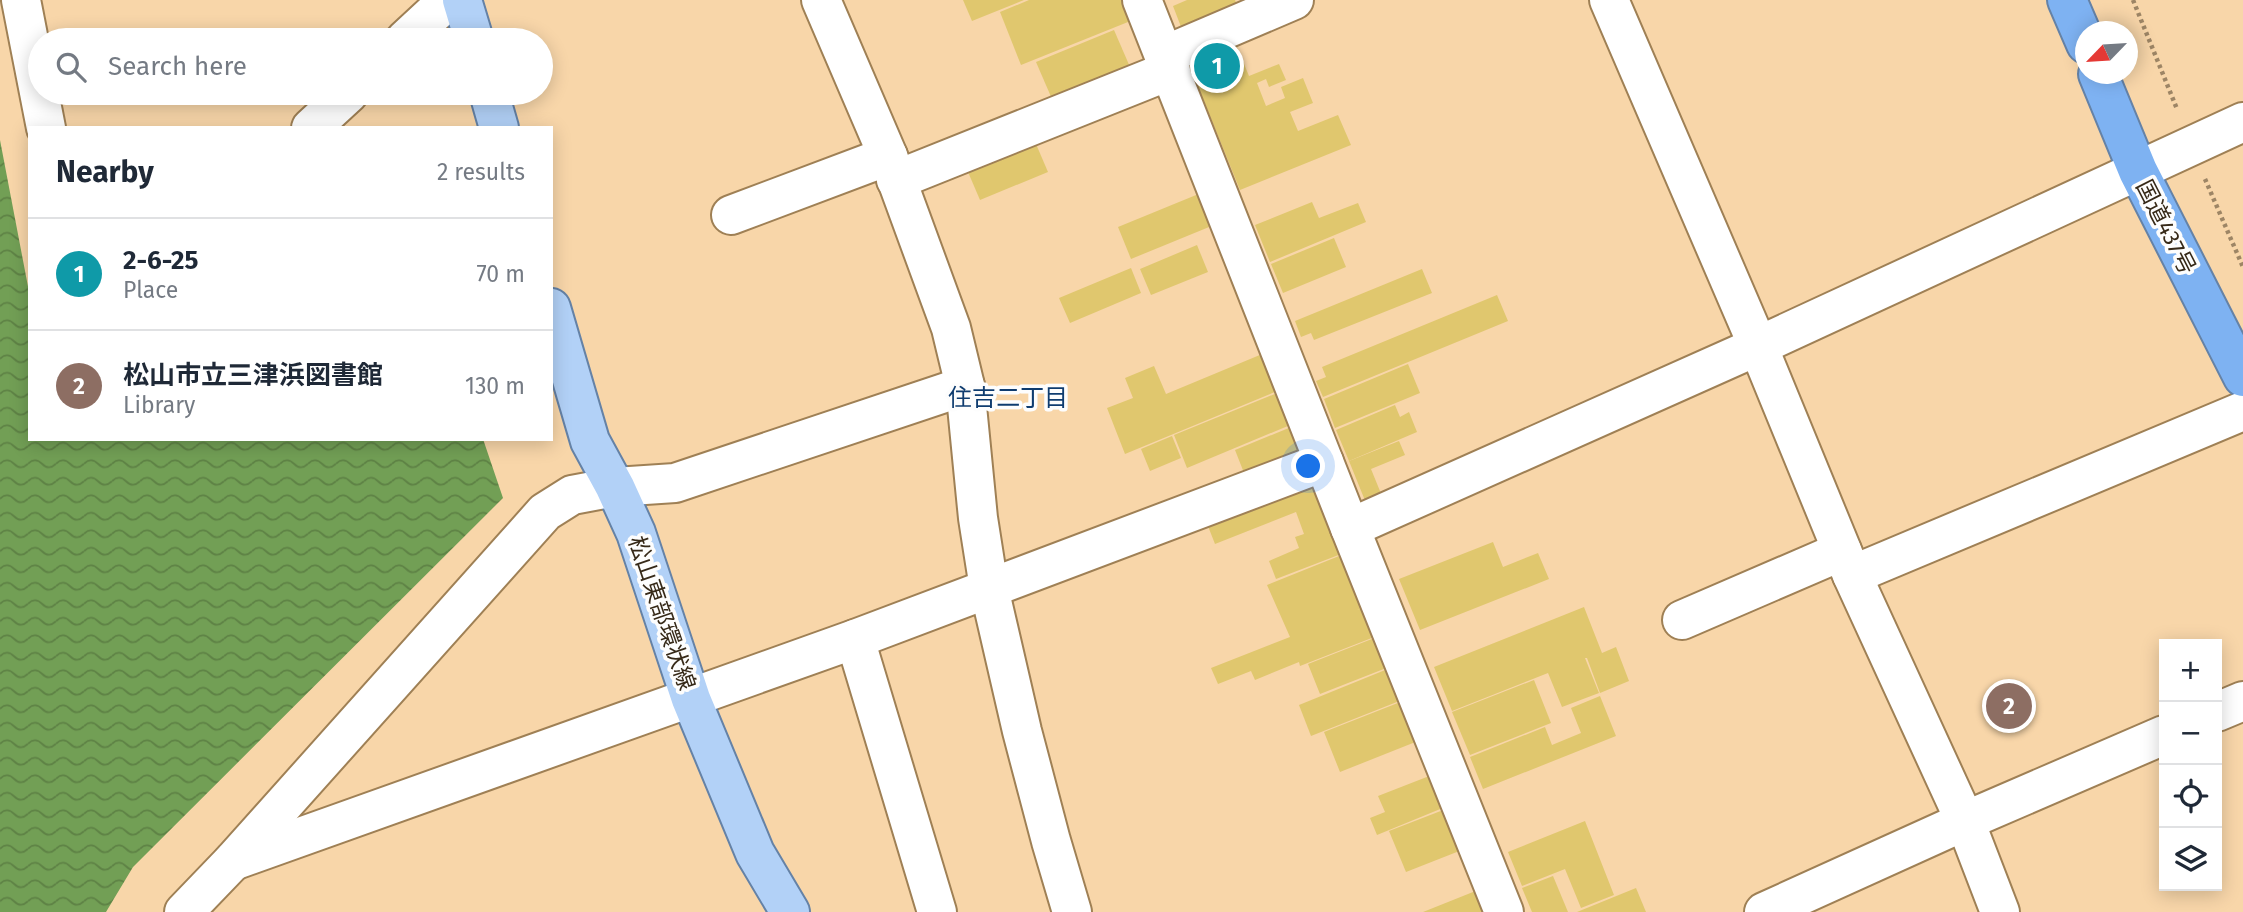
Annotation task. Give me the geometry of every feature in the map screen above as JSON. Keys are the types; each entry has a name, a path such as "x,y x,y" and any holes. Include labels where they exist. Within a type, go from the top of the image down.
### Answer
{"highway":[{"path":"2067,0 2076,21"},
{"name":"国道437号","path":"2102,84 2138,171 2243,377"}],"main road":[{"path":"463,0 471,28"},
{"path":"492,105 498,126"},
{"name":"松山東部環状線","path":"553,315 590,442 636,533 691,699 755,853 790,912"}],"street":[{"path":"21,0 28,36"},
{"path":"418,28 448,0"},
{"path":"821,0 892,168 951,328 965,386 978,518 989,588 1022,731 1072,912"},
{"path":"1142,0 1504,912"},
{"path":"731,215 892,168 1168,63 1294,0"},
{"path":"1609,0 1758,346 1847,563 1965,821 2000,912"},
{"path":"42,105 46,126"},
{"path":"313,126 335,105"},
{"path":"1350,528 1758,346 2243,122"},
{"path":"184,912 233,861 545,512 572,495 615,487 675,484 965,386"},
{"path":"1682,620 1847,563 2243,411"},
{"path":"233,861 691,699 1324,462"},
{"path":"855,639 937,912"},
{"path":"2222,710 2243,701"},
{"path":"1764,912 2159,737"}],"water":[{"path":"0,140 28,287 28,441 484,441 503,498 133,867 106,912 0,912"}],"building":[{"path":"963,0 1024,0 972,21"},
{"path":"1029,0 1125,0 1133,20 1021,65 1000,12"},
{"path":"1187,0 1235,0 1239,9 1183,32 1173,6"},
{"path":"1114,30 1130,67 1052,99 1036,62"},
{"path":"1233,37 1249,76 1279,64 1286,80 1269,87 1266,79 1257,83 1266,106 1285,98 1281,87 1303,78 1313,103 1290,112 1298,131 1338,115 1351,145 1240,190 1186,57"},
{"path":"1036,144 1048,172 980,200 968,172"},
{"path":"1201,193 1214,225 1131,259 1118,227"},
{"path":"1312,202 1319,218 1358,203 1366,222 1270,262 1255,225"},
{"path":"1334,238 1346,267 1283,293 1271,264"},
{"path":"1197,245 1208,272 1151,295 1140,269"},
{"path":"1131,268 1141,293 1070,323 1059,298"},
{"path":"1422,269 1432,293 1314,340 1311,333 1301,337 1295,321"},
{"path":"1497,295 1508,321 1323,397 1316,381 1326,377 1322,367"},
{"path":"1267,352 1282,389 1125,454 1107,408 1133,398 1125,378 1154,366 1166,394"},
{"path":"1408,364 1420,393 1335,428 1324,399"},
{"path":"1282,391 1295,423 1187,468 1174,435"},
{"path":"1395,405 1400,417 1409,412 1417,432 1349,461 1336,430"},
{"path":"1296,425 1309,458 1248,483 1235,450"},
{"path":"1172,436 1181,458 1150,471 1141,449"},
{"path":"1399,441 1405,455 1371,469 1382,496 1366,503 1349,461"},
{"path":"1316,471 1349,551 1276,579 1269,561 1299,548 1295,537 1304,534 1296,512 1215,544 1204,516"},
{"path":"1493,542 1503,567 1538,553 1549,579 1420,630 1399,579"},
{"path":"1349,552 1370,603 1357,610 1370,605 1382,634 1300,666 1299,662 1255,680 1251,671 1218,684 1211,668 1290,637 1267,585"},
{"path":"1584,607 1602,653 1616,647 1629,681 1600,693 1585,658 1599,693 1562,707 1548,673 1452,711 1434,667"},
{"path":"1382,635 1394,665 1320,694 1308,664"},
{"path":"1395,666 1407,698 1311,736 1299,705"},
{"path":"1534,680 1551,723 1470,755 1452,712"},
{"path":"1600,696 1616,736 1483,789 1470,757 1545,727 1552,745 1581,733 1571,708"},
{"path":"1408,699 1423,739 1340,772 1324,732"},
{"path":"1437,773 1450,805 1377,835 1370,818 1385,812 1378,796"},
{"path":"1451,807 1467,848 1406,872 1389,831"},
{"path":"1585,821 1614,895 1581,908 1565,869 1522,886 1508,852"},
{"path":"1553,876 1568,912 1532,912 1522,888"},
{"path":"1483,888 1493,912 1423,912"},
{"path":"1636,888 1646,912 1577,912"}],"place":[{"name":"2-6-25","path":"1217,66"},
{"name":"松山市立三津浜図書館","path":"2009,706"}],"district":[{"name":"住吉二丁目","path":"1008,398"}]}
